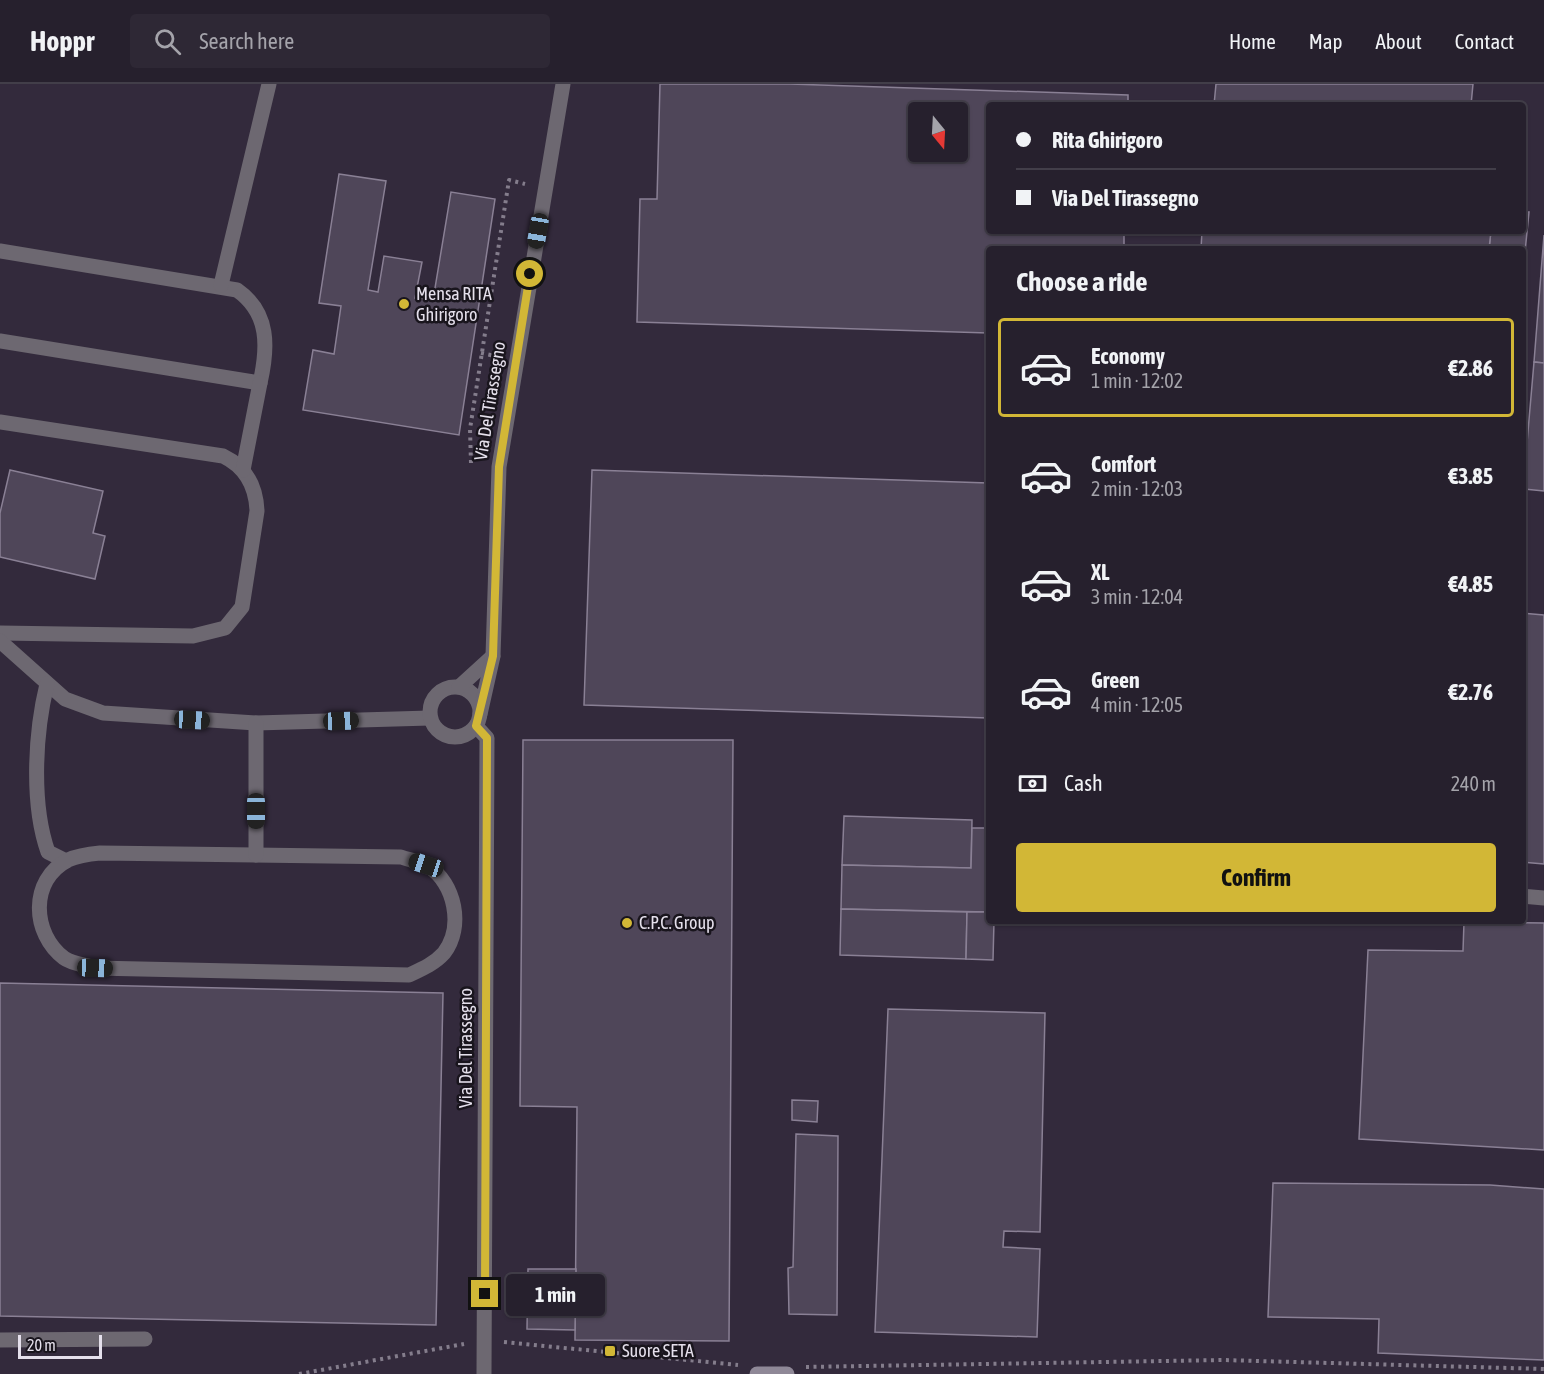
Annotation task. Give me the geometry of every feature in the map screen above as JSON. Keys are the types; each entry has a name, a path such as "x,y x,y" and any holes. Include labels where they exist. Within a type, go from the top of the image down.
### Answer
{"street":[{"path":"221,285 269,84"},
{"name":"Via Del Tirassegno","path":"493,656 499,467 563,84"},
{"path":"0,251 221,285 237,290 249,298 261,317 267,343 243,470"},
{"path":"0,341 260,383"},
{"path":"0,422 223,456 243,470 254,489 257,511 242,607 236,618 225,628 193,636 0,633"},
{"path":"0,641 65,699 103,713 256,723 430,718"},
{"path":"493,656 478,720 463,737 446,736 434,726 430,718 432,702 436,695 443,690 459,687 493,656"},
{"path":"47,684 39,719 38,802 42,836 48,852 66,861"},
{"path":"459,687 473,694 478,701 478,720"},
{"name":"Via Del Tirassegno","path":"478,720 487,738 484,1374"},
{"path":"256,723 256,855"},
{"path":"100,853 256,855 401,857 426,865 438,874 449,890 456,923 445,951 432,965 409,975 390,977 95,968 65,959 45,938 37,907 46,881 66,861 79,855 100,853"},
{"path":"1526,896 1544,898"},
{"path":"0,1340 145,1339"},
{"path":"757,1374 794,1371"}],"path":[{"path":"471,463 470,429 509,180 545,188"},
{"path":"299,1374 485,1340 742,1366"},
{"path":"794,1371 1223,1360 1544,1369"}],"building":[{"path":"660,84 790,84 1128,95 1128,102 986,102 986,234 1124,234 1124,246 986,246 986,333 637,322 640,199 657,199"},
{"path":"1216,84 1473,84 1471,102 1214,102"},
{"name":"Mensa RITA Ghirigoro","path":"339,174 386,181 368,290 378,292 384,256 422,262 415,298 433,300 451,192 495,199 459,435 303,410 313,350 334,354 341,306 319,303"},
{"path":"1526,212 1529,212 1526,246 1489,246 1491,234 1526,234"},
{"path":"1202,234 1491,234 1489,246 1201,246"},
{"path":"1544,235 1544,363 1534,362"},
{"path":"1534,362 1544,363 1544,491 1526,489 1526,454"},
{"path":"10,470 103,491 93,533 105,536 95,579 0,557 0,513"},
{"path":"592,470 986,483 986,718 584,705"},
{"path":"1526,613 1544,615 1544,864 1526,862"},
{"name":"C.P.C. Group","path":"523,740 733,740 729,1341 575,1340 577,1107 520,1106"},
{"path":"844,816 972,820 971,868 842,865"},
{"path":"972,828 986,828 986,912 841,909 842,865 971,868"},
{"path":"841,909 967,912 966,959 840,955"},
{"path":"967,912 986,912 986,924 994,924 993,960 966,959"},
{"path":"1544,923 1544,1150 1359,1139 1368,950 1463,951 1464,924"},
{"path":"0,983 443,993 436,1325 0,1316"},
{"path":"888,1009 1045,1013 1040,1232 1004,1231 1003,1247 1040,1249 1037,1337 875,1332"},
{"path":"792,1100 818,1101 817,1122 792,1120"},
{"path":"796,1134 838,1136 837,1315 789,1314 788,1268 793,1267"},
{"path":"1273,1183 1490,1185 1544,1189 1544,1360 1378,1353 1379,1319 1268,1317"},
{"path":"528,1269 576,1269 575,1330 527,1329"}],"place":[{"name":"Mensa RITA Ghirigoro","path":"404,304"},
{"name":"C.P.C. Group","path":"627,923"},
{"name":"Suore SETA","path":"610,1351"}],"route":[{"path":"485,1294 487,738 476,726 480,718 493,656 499,467 530,274"}]}
